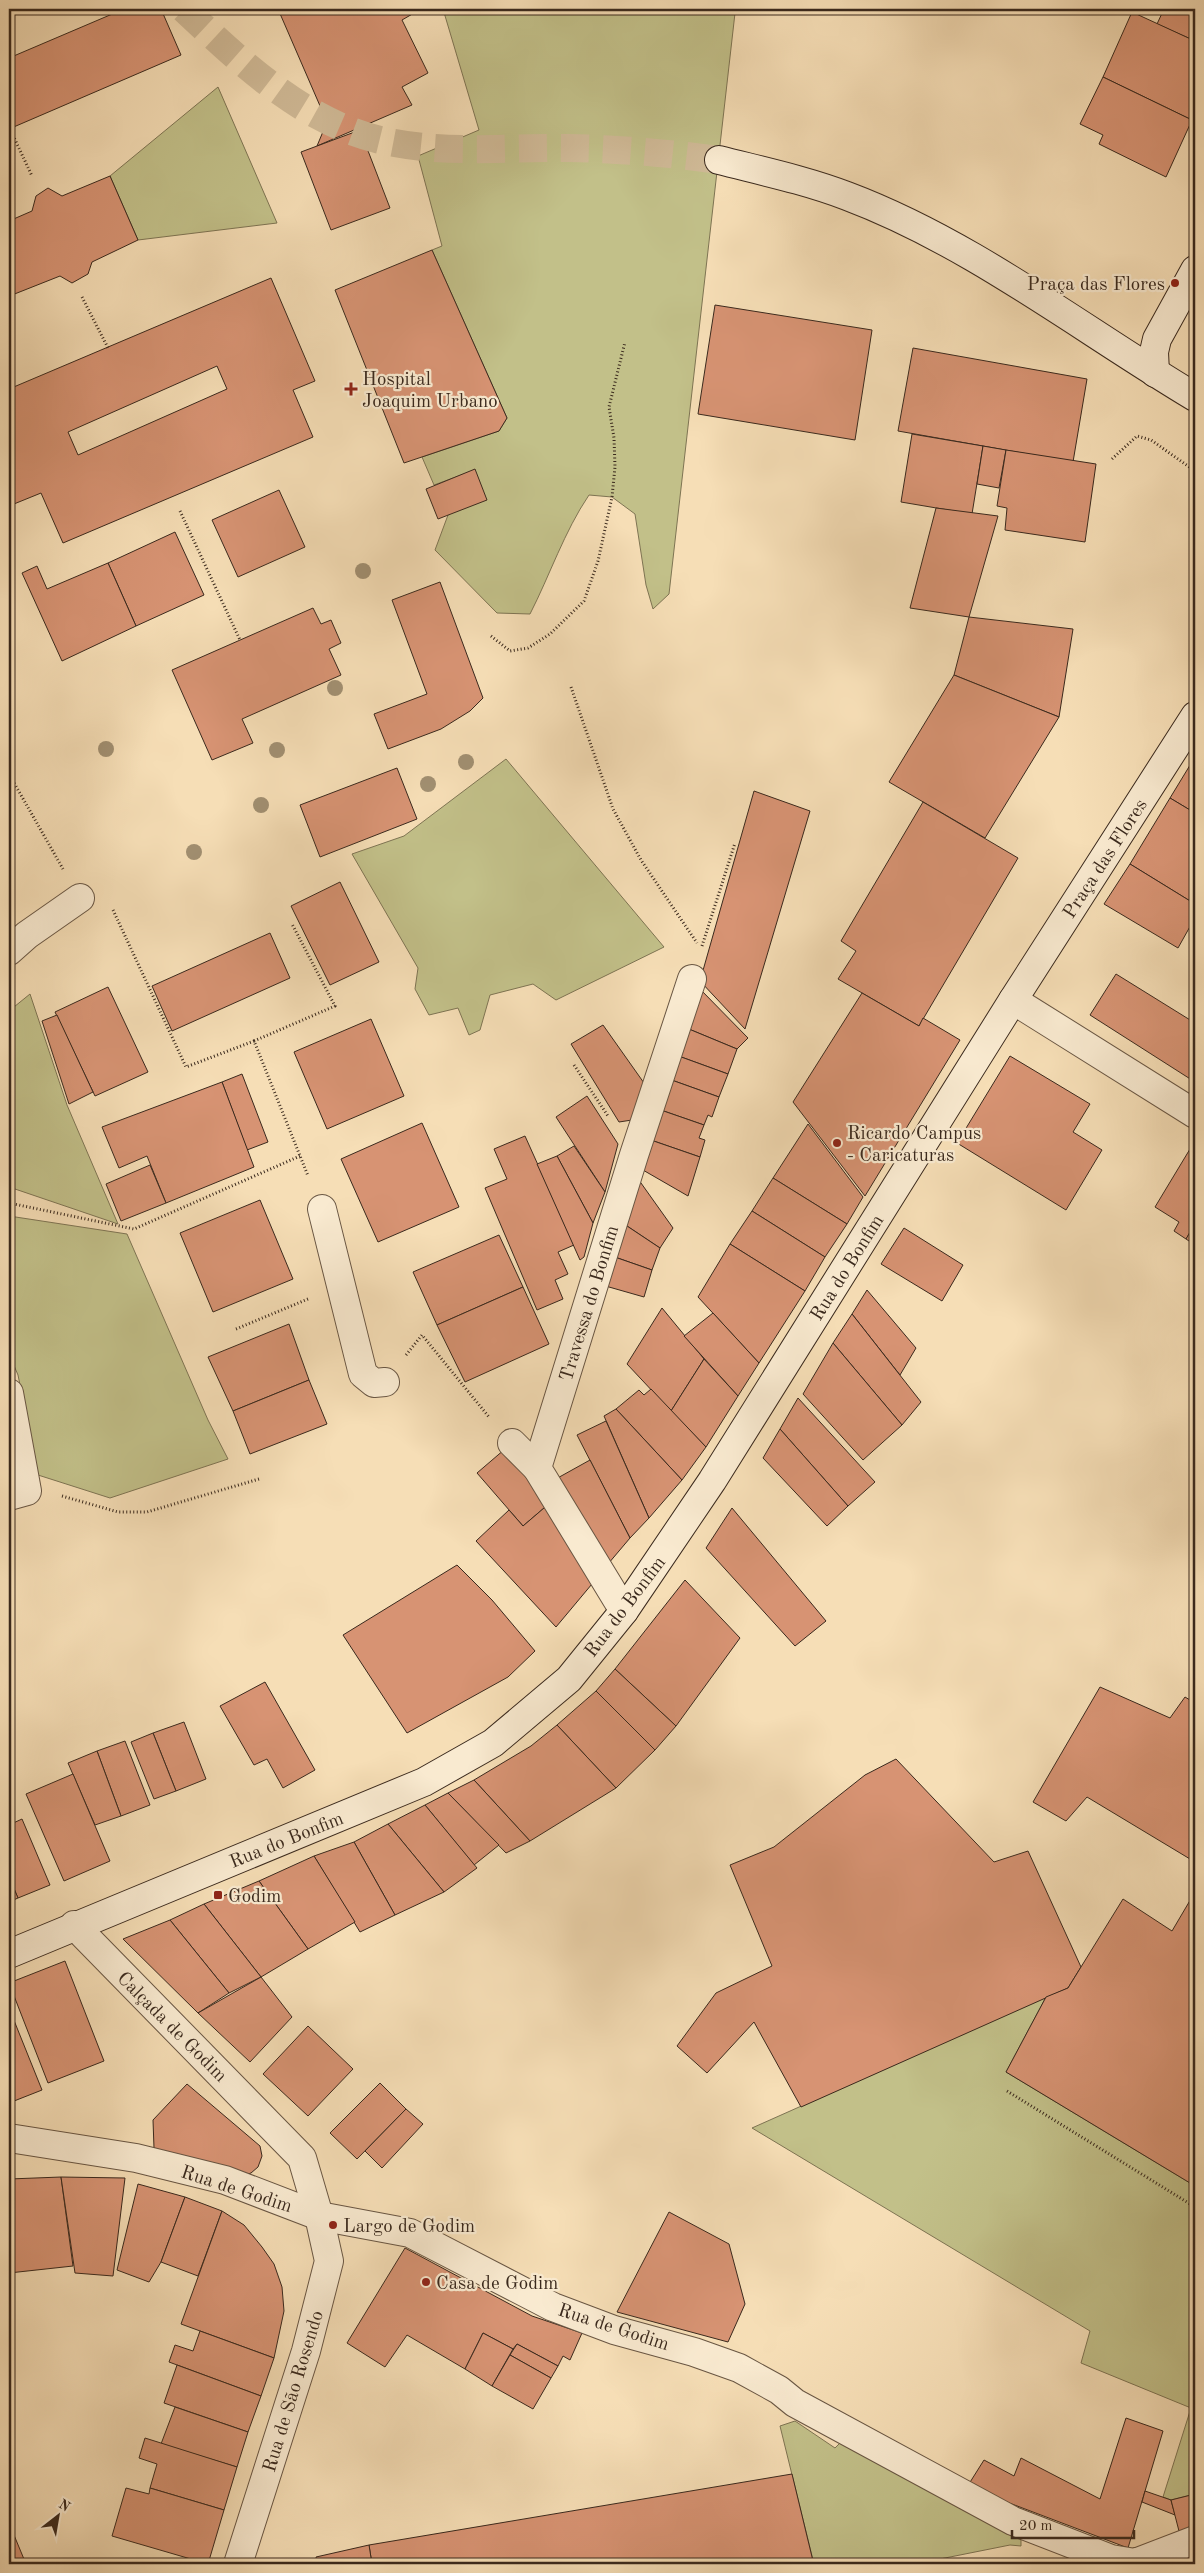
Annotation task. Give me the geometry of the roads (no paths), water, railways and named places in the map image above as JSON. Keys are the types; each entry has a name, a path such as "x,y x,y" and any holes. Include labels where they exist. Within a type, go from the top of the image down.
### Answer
{"street":[{"path":"719,160 785,177 847,196 928,233 971,256 1195,397"},
{"path":"1156,374 1154,352 1157,339 1195,270"},
{"name":"Praça das Flores","path":"1013,1000 1195,716"},
{"path":"9,952 27,935 80,898"},
{"name":"Travessa do Bonfim","path":"537,1468 634,1156 692,979"},
{"path":"1013,1000 1195,1114"},
{"name":"Rua do Bonfim","path":"9,1954 424,1782 493,1743 569,1679 624,1611 712,1481 1013,1000"},
{"path":"322,1209 363,1374 374,1383 386,1382"},
{"path":"9,1393 18,1493"},
{"path":"512,1444 537,1468 624,1611"},
{"name":"Calçada de Godim","path":"74,1926 302,2158 319,2216"},
{"name":"Rua de Godim","path":"9,2138 50,2143 144,2160 224,2180 319,2216 410,2233 553,2307 614,2330 712,2358 739,2368 780,2390 795,2403 1013,2521 1111,2558 1135,2563 1195,2540"},
{"name":"Rua de São Rosendo","path":"238,2564 306,2351 327,2270 329,2261 319,2216"}],"tunnel":[{"path":"184,9 220,43 279,91 322,118 371,137 398,144 454,149 606,149 719,160"}],"place":[{"name":"Praça das Flores","path":"1175,283"},
{"name":"Hospital Joaquim Urbano","path":"351,389"},
{"name":"Ricardo Campus - Caricaturas","path":"837,1143"},
{"name":"Godim","path":"218,1895"},
{"name":"Largo de Godim","path":"333,2225"},
{"name":"Casa de Godim","path":"426,2282"}]}
